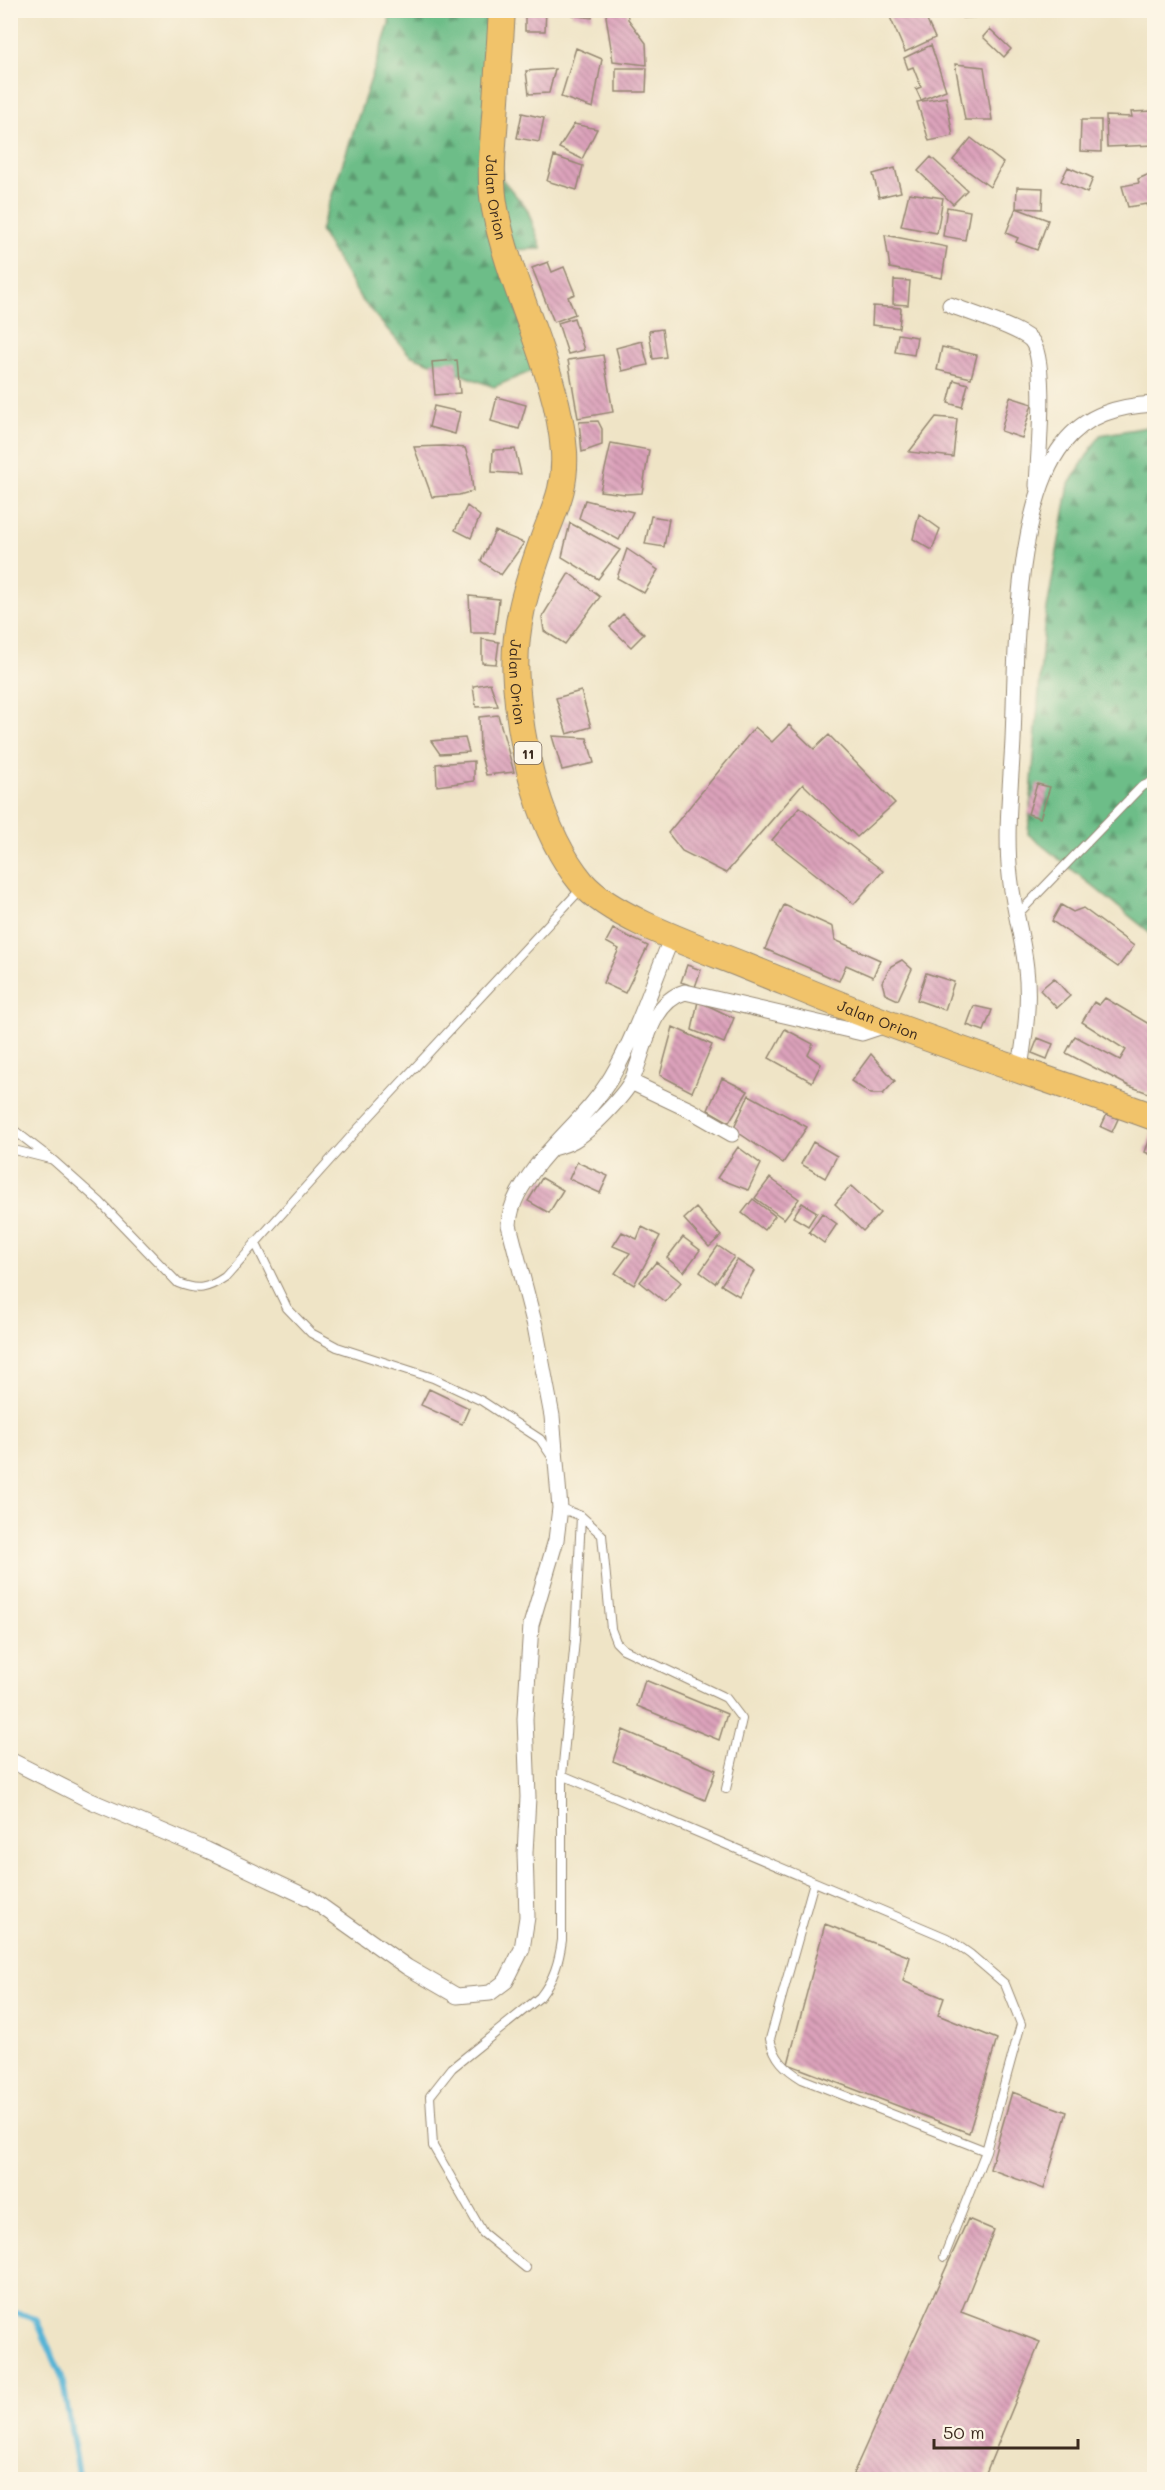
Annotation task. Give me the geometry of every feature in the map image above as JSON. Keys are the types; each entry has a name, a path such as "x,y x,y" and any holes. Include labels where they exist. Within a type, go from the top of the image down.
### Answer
{"highway":[{"name":"Jalan Orion","path":"502,10 492,176 494,208 511,270 554,402 564,456 563,482 558,505 543,540 519,618 515,663 516,685 521,725 540,806 562,854 585,886 619,910 672,937 889,1024 1155,1117"}],"street":[{"path":"950,304 1023,334 1031,340 1036,349 1041,377 1036,501 1020,607 1010,808 1010,876 1026,971 1027,1020 1020,1068"},
{"path":"1036,501 1043,477 1058,452 1084,422 1106,411 1155,404"},
{"path":"10,1760 92,1801 197,1846 311,1899 443,1990 456,1996 466,1997 490,1993 506,1981 522,1949 526,1933 525,1853 528,1797 525,1719 531,1625 556,1540 560,1508 552,1416 535,1326 509,1225 513,1201 526,1180 551,1148 597,1098 612,1076 672,937"},
{"path":"551,1148 577,1139 631,1082 652,1026 664,1004 674,995 685,992 862,1033 889,1024"},
{"path":"631,1082 690,1110 732,1134"}],"lane":[{"path":"1018,914 1141,787 1155,781"},
{"path":"10,1124 15,1131 54,1161 100,1202 178,1283 194,1289 213,1285 225,1277 362,1125 585,886"},
{"path":"10,1149 54,1161"},
{"path":"255,1242 287,1308 311,1333 337,1347 432,1378 482,1401 540,1439 558,1466"},
{"path":"560,1508 581,1516 602,1535 611,1629 616,1642 623,1649 726,1698 742,1719 726,1789"},
{"path":"526,2268 483,2233 433,2146 430,2096 452,2068 540,1997 551,1982 559,1962 562,1940 562,1775 575,1640 581,1516"},
{"path":"562,1775 947,1938 1005,1984 1021,2024 986,2151 944,2257"},
{"path":"814,1882 770,2039 774,2054 785,2069 802,2079 986,2151"}],"green space":[{"path":"390,11 492,11 502,179 527,209 542,249 500,250 534,370 494,387 410,355 361,299 320,231 389,25"},
{"path":"1154,426 1154,941 1148,931 1028,834 1044,626 1069,484 1100,435"}],"building":[{"path":"525,10 546,10 545,31 525,31"},
{"path":"572,10 593,10 592,18 572,15"},
{"path":"608,10 627,10 628,19 646,43 647,65 613,61 606,16"},
{"path":"887,10 922,10 935,38 905,52"},
{"path":"959,10 979,10 982,17 962,18"},
{"path":"990,29 1011,49 1004,57 983,37"},
{"path":"931,45 946,90 921,100 916,89 921,87 913,67 908,69 904,58"},
{"path":"576,48 602,59 593,108 561,97"},
{"path":"955,64 984,67 992,120 965,120"},
{"path":"616,68 647,68 646,92 616,92"},
{"path":"555,69 549,93 529,94 526,71"},
{"path":"946,97 953,136 929,141 917,102"},
{"path":"1154,111 1154,145 1107,147 1106,116 1132,117 1131,112"},
{"path":"522,113 544,118 539,142 517,138"},
{"path":"1081,120 1101,120 1101,152 1080,151"},
{"path":"574,124 597,129 582,159 559,148"},
{"path":"971,138 1003,163 990,187 953,160"},
{"path":"554,156 583,166 577,190 547,181"},
{"path":"931,157 967,190 953,204 918,171"},
{"path":"1068,167 1093,178 1087,193 1061,181"},
{"path":"895,168 901,192 879,197 873,174"},
{"path":"1154,172 1154,210 1150,212 1147,204 1128,207 1122,186 1139,183 1138,179"},
{"path":"1017,187 1043,188 1042,209 1016,208"},
{"path":"909,193 943,198 937,233 901,226"},
{"path":"947,207 970,211 965,240 943,236"},
{"path":"1016,208 1048,220 1037,250 1016,242 1018,238 1006,233"},
{"path":"885,235 947,247 942,278 890,268"},
{"path":"548,262 552,272 564,267 575,294 568,297 575,314 554,322 532,268"},
{"path":"894,280 910,281 908,305 893,304"},
{"path":"873,306 901,308 899,328 872,325"},
{"path":"574,318 584,350 568,354 558,323"},
{"path":"662,329 666,357 653,359 649,331"},
{"path":"898,334 917,337 914,355 895,352"},
{"path":"642,341 648,365 622,371 616,348"},
{"path":"942,347 977,355 971,378 937,370"},
{"path":"603,355 613,412 578,418 568,360"},
{"path":"457,360 460,393 435,395 432,362"},
{"path":"954,380 968,384 962,407 948,403"},
{"path":"497,397 526,405 519,429 491,421"},
{"path":"1010,397 1032,404 1022,438 1001,431"},
{"path":"434,406 460,412 455,434 429,427"},
{"path":"936,417 957,419 953,457 909,452"},
{"path":"598,421 602,429 602,445 582,452 579,422"},
{"path":"611,443 649,450 642,493 600,491"},
{"path":"414,447 465,448 470,463 473,491 459,495 432,497"},
{"path":"515,449 521,474 492,472 493,450"},
{"path":"585,500 633,512 619,540 579,518"},
{"path":"467,506 480,516 471,538 455,530"},
{"path":"919,514 940,529 932,550 913,539"},
{"path":"651,516 669,519 664,547 645,544"},
{"path":"570,523 620,550 598,579 562,557"},
{"path":"495,531 524,543 501,575 481,561"},
{"path":"627,549 658,570 644,593 617,578"},
{"path":"569,573 600,597 565,644 544,631 542,617"},
{"path":"469,596 499,599 495,633 471,633"},
{"path":"623,614 644,634 631,647 610,627"},
{"path":"482,639 499,642 496,664 482,663"},
{"path":"490,683 498,706 476,707 473,686"},
{"path":"581,691 591,727 567,734 556,698"},
{"path":"498,715 514,772 486,775 480,752 479,717"},
{"path":"789,725 814,749 829,735 895,803 857,837 803,784 726,873 682,851 668,833 755,727 772,742"},
{"path":"552,736 587,738 594,763 562,770"},
{"path":"465,738 469,752 440,754 431,741"},
{"path":"474,761 474,781 437,786 436,764"},
{"path":"1037,784 1050,787 1040,818 1028,814"},
{"path":"800,807 883,871 854,904 772,840"},
{"path":"784,905 833,927 835,940 880,960 873,977 846,965 839,981 765,949"},
{"path":"1061,905 1073,912 1083,908 1134,946 1118,967 1052,921"},
{"path":"613,929 648,946 625,993 603,983 619,949 606,942"},
{"path":"902,960 912,969 898,1000 885,994 882,982 891,966"},
{"path":"687,965 701,970 695,987 681,982"},
{"path":"926,973 954,982 945,1010 917,1000"},
{"path":"1054,978 1070,996 1057,1008 1040,990"},
{"path":"1105,998 1154,1027 1154,1095 1129,1086 1066,1053 1075,1036 1120,1060 1126,1050 1082,1022 1094,1002 1099,1005"},
{"path":"698,1001 734,1018 724,1043 692,1030"},
{"path":"974,1006 992,1010 984,1031 967,1025"},
{"path":"673,1027 712,1045 692,1092 660,1075"},
{"path":"785,1029 813,1044 808,1055 821,1064 812,1082 769,1058"},
{"path":"1038,1038 1053,1044 1047,1059 1032,1053"},
{"path":"871,1054 895,1081 883,1094 871,1094 851,1081"},
{"path":"722,1078 748,1091 729,1122 708,1110"},
{"path":"749,1095 807,1127 783,1163 733,1129"},
{"path":"1107,1114 1118,1119 1112,1132 1101,1127"},
{"path":"1152,1133 1154,1133 1154,1156 1145,1152"},
{"path":"813,1142 837,1156 825,1178 801,1164"},
{"path":"738,1147 761,1164 748,1190 717,1178"},
{"path":"577,1162 608,1176 600,1193 569,1179"},
{"path":"542,1178 563,1190 549,1213 528,1201"},
{"path":"770,1178 799,1199 784,1219 755,1198"},
{"path":"851,1186 880,1213 863,1231 835,1204"},
{"path":"753,1199 775,1216 764,1230 742,1213"},
{"path":"802,1203 817,1212 808,1226 793,1217"},
{"path":"696,1208 721,1236 709,1247 684,1219"},
{"path":"822,1213 837,1224 824,1243 809,1232"},
{"path":"642,1227 660,1236 634,1285 615,1273 630,1253 613,1246 622,1232 637,1239"},
{"path":"683,1237 700,1250 684,1272 667,1258"},
{"path":"718,1246 734,1257 715,1283 700,1272"},
{"path":"737,1260 754,1271 739,1296 721,1285"},
{"path":"656,1262 681,1282 665,1302 640,1282"},
{"path":"429,1389 469,1408 462,1424 421,1405"},
{"path":"645,1680 727,1714 719,1740 637,1706"},
{"path":"623,1730 716,1770 705,1800 613,1761"},
{"path":"825,1924 910,1957 903,1981 944,1998 938,2015 997,2039 969,2133 788,2064"},
{"path":"1012,2092 1067,2112 1044,2189 990,2169"},
{"path":"968,2219 994,2230 961,2312 1040,2342 983,2480 872,2480 853,2474"}],"waterway":[{"path":"10,2311 36,2319 62,2377 80,2480"}]}
